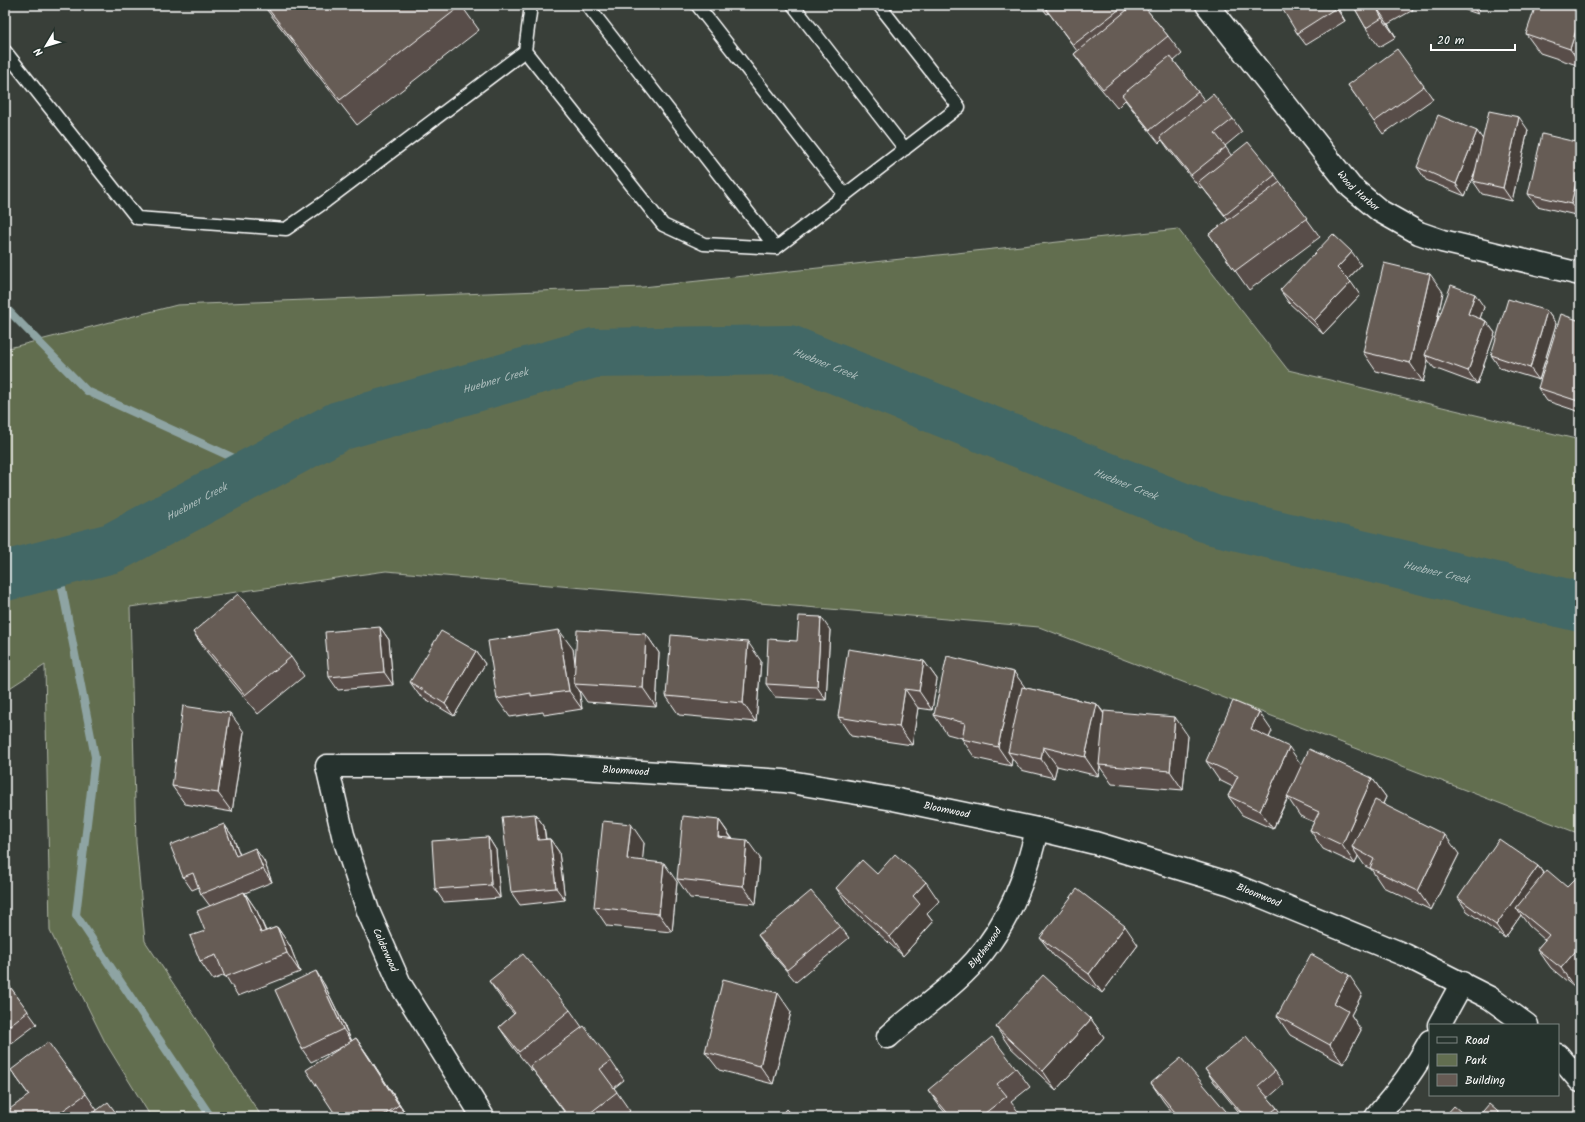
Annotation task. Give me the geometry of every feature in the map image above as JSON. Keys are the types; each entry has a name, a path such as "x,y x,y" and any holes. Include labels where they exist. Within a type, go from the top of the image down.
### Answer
{"street":[{"name":"Wood Harbor","path":"1207,5 1351,187 1380,211 1419,234 1442,241 1580,274"},
{"name":"Bloomwood","path":"327,766 548,766 784,781 893,799 1037,829 1095,843 1231,884 1405,956 1462,983 1490,998 1526,1024"},
{"name":"Calderwood","path":"327,766 343,835 368,911 400,984 483,1117"},
{"name":"Blythewood","path":"888,1037 906,1020 944,992 964,974 982,954 1011,909 1030,860 1037,829"},
{"path":"1440,1024 1462,983"},
{"path":"1376,1117 1398,1092 1421,1058 1429,1043"},
{"path":"1559,1056 1580,1081"}],"lane":[{"path":"5,51 137,218 286,229 326,201 525,51 531,5"},
{"path":"587,5 776,248"},
{"path":"698,5 845,195"},
{"path":"793,5 905,149"},
{"path":"525,51 663,225 704,244 776,248 959,107 879,5"}],"green space":[{"path":"1178,229 1288,370 1580,440 1580,834 1039,627 386,571 130,607 136,843 145,941 262,1117 151,1117 105,1042 50,931 45,665 5,691 5,349 177,305 643,287"}],"building":[{"path":"265,5 462,5 340,100"},
{"path":"1051,5 1125,5 1073,45 1046,9"},
{"path":"1133,5 1143,5 1168,36 1103,89 1074,54"},
{"path":"1280,5 1334,5 1336,8 1297,33"},
{"path":"1353,5 1375,5 1382,18 1366,28"},
{"path":"1536,5 1580,5 1580,18 1570,49 1526,34"},
{"path":"1397,49 1424,86 1374,122 1348,85"},
{"path":"1170,56 1198,92 1150,130 1122,95"},
{"path":"1213,94 1233,119 1215,133 1226,147 1191,175 1160,137"},
{"path":"1489,111 1519,117 1503,188 1473,181"},
{"path":"1438,115 1477,131 1456,184 1417,167"},
{"path":"1542,134 1580,143 1580,166 1571,204 1528,194"},
{"path":"1248,142 1275,175 1225,215 1198,182"},
{"path":"1280,182 1307,218 1235,271 1209,234"},
{"path":"1333,234 1352,252 1337,268 1351,282 1314,321 1280,290"},
{"path":"1384,263 1430,274 1410,363 1363,352"},
{"path":"1451,285 1475,294 1468,314 1486,321 1468,371 1425,355"},
{"path":"1508,299 1547,311 1530,368 1491,355"},
{"path":"1561,314 1580,321 1580,396 1578,401 1538,388"},
{"path":"238,594 291,657 245,695 193,632"},
{"path":"799,616 821,617 817,687 766,684 768,639 797,641"},
{"path":"380,627 384,672 329,677 325,632"},
{"path":"559,630 569,691 531,696 531,693 497,699 488,641"},
{"path":"577,630 646,634 643,688 574,684"},
{"path":"441,631 476,651 445,704 410,682"},
{"path":"671,635 748,642 743,703 666,696"},
{"path":"848,649 924,661 919,691 905,689 899,727 838,717"},
{"path":"947,656 1014,672 998,747 962,739 965,723 934,715"},
{"path":"1022,687 1097,704 1085,757 1043,747 1041,759 1008,752"},
{"path":"1233,701 1259,712 1251,729 1289,747 1260,811 1228,796 1238,776 1206,761"},
{"path":"183,706 230,713 218,793 172,786"},
{"path":"1104,711 1175,717 1170,771 1099,765"},
{"path":"1309,749 1372,778 1342,845 1310,830 1319,812 1287,797"},
{"path":"1375,800 1445,835 1418,891 1370,868 1374,859 1352,847"},
{"path":"535,814 538,840 550,839 556,888 511,892 502,817"},
{"path":"683,816 719,820 718,837 747,840 743,886 677,879"},
{"path":"603,821 631,824 627,859 664,863 659,914 594,907"},
{"path":"224,824 236,856 255,848 263,869 201,894 193,873 183,877 170,845"},
{"path":"488,837 491,885 435,889 432,841"},
{"path":"1499,839 1538,866 1496,925 1458,898"},
{"path":"895,854 926,882 913,896 920,904 890,937 836,888 862,860 877,874"},
{"path":"1547,870 1567,887 1579,875 1580,876 1580,946 1561,968 1537,949 1549,935 1516,908"},
{"path":"1077,889 1125,926 1089,974 1040,938"},
{"path":"811,891 840,926 787,970 758,935"},
{"path":"244,892 261,933 277,927 287,953 225,977 216,955 200,961 190,936 205,931 197,911"},
{"path":"523,954 570,1010 519,1052 499,1027 515,1013 489,981"},
{"path":"1311,954 1349,975 1334,1003 1348,1011 1330,1045 1277,1016"},
{"path":"316,971 343,1029 302,1049 275,990"},
{"path":"1043,975 1091,1019 1043,1071 996,1027"},
{"path":"723,979 778,993 760,1066 705,1052"},
{"path":"5,980 28,1011 5,1029"},
{"path":"584,1026 611,1061 600,1069 617,1092 585,1117 569,1117 530,1066"},
{"path":"1246,1036 1275,1071 1258,1086 1277,1108 1265,1117 1245,1117 1205,1069"},
{"path":"992,1037 1016,1068 997,1084 1007,1096 980,1117 951,1117 928,1090"},
{"path":"356,1038 399,1105 381,1117 337,1117 306,1070"},
{"path":"48,1042 86,1094 54,1117 11,1117 7,1111 29,1095 11,1070"},
{"path":"1181,1058 1231,1117 1179,1117 1151,1083"},
{"path":"108,1102 119,1117 88,1117"},
{"path":"1489,1104 1504,1117 1478,1117"},
{"path":"1454,1106 1467,1117 1444,1117"},
{"path":"786,1109 794,1117 779,1117"}],"waterway":[{"path":"5,307 87,391 258,469"},
{"name":"Huebner Creek","path":"5,576 112,548 339,426 594,353 789,350 1213,520 1580,607"},
{"path":"57,562 95,757 76,915 211,1117"}]}
